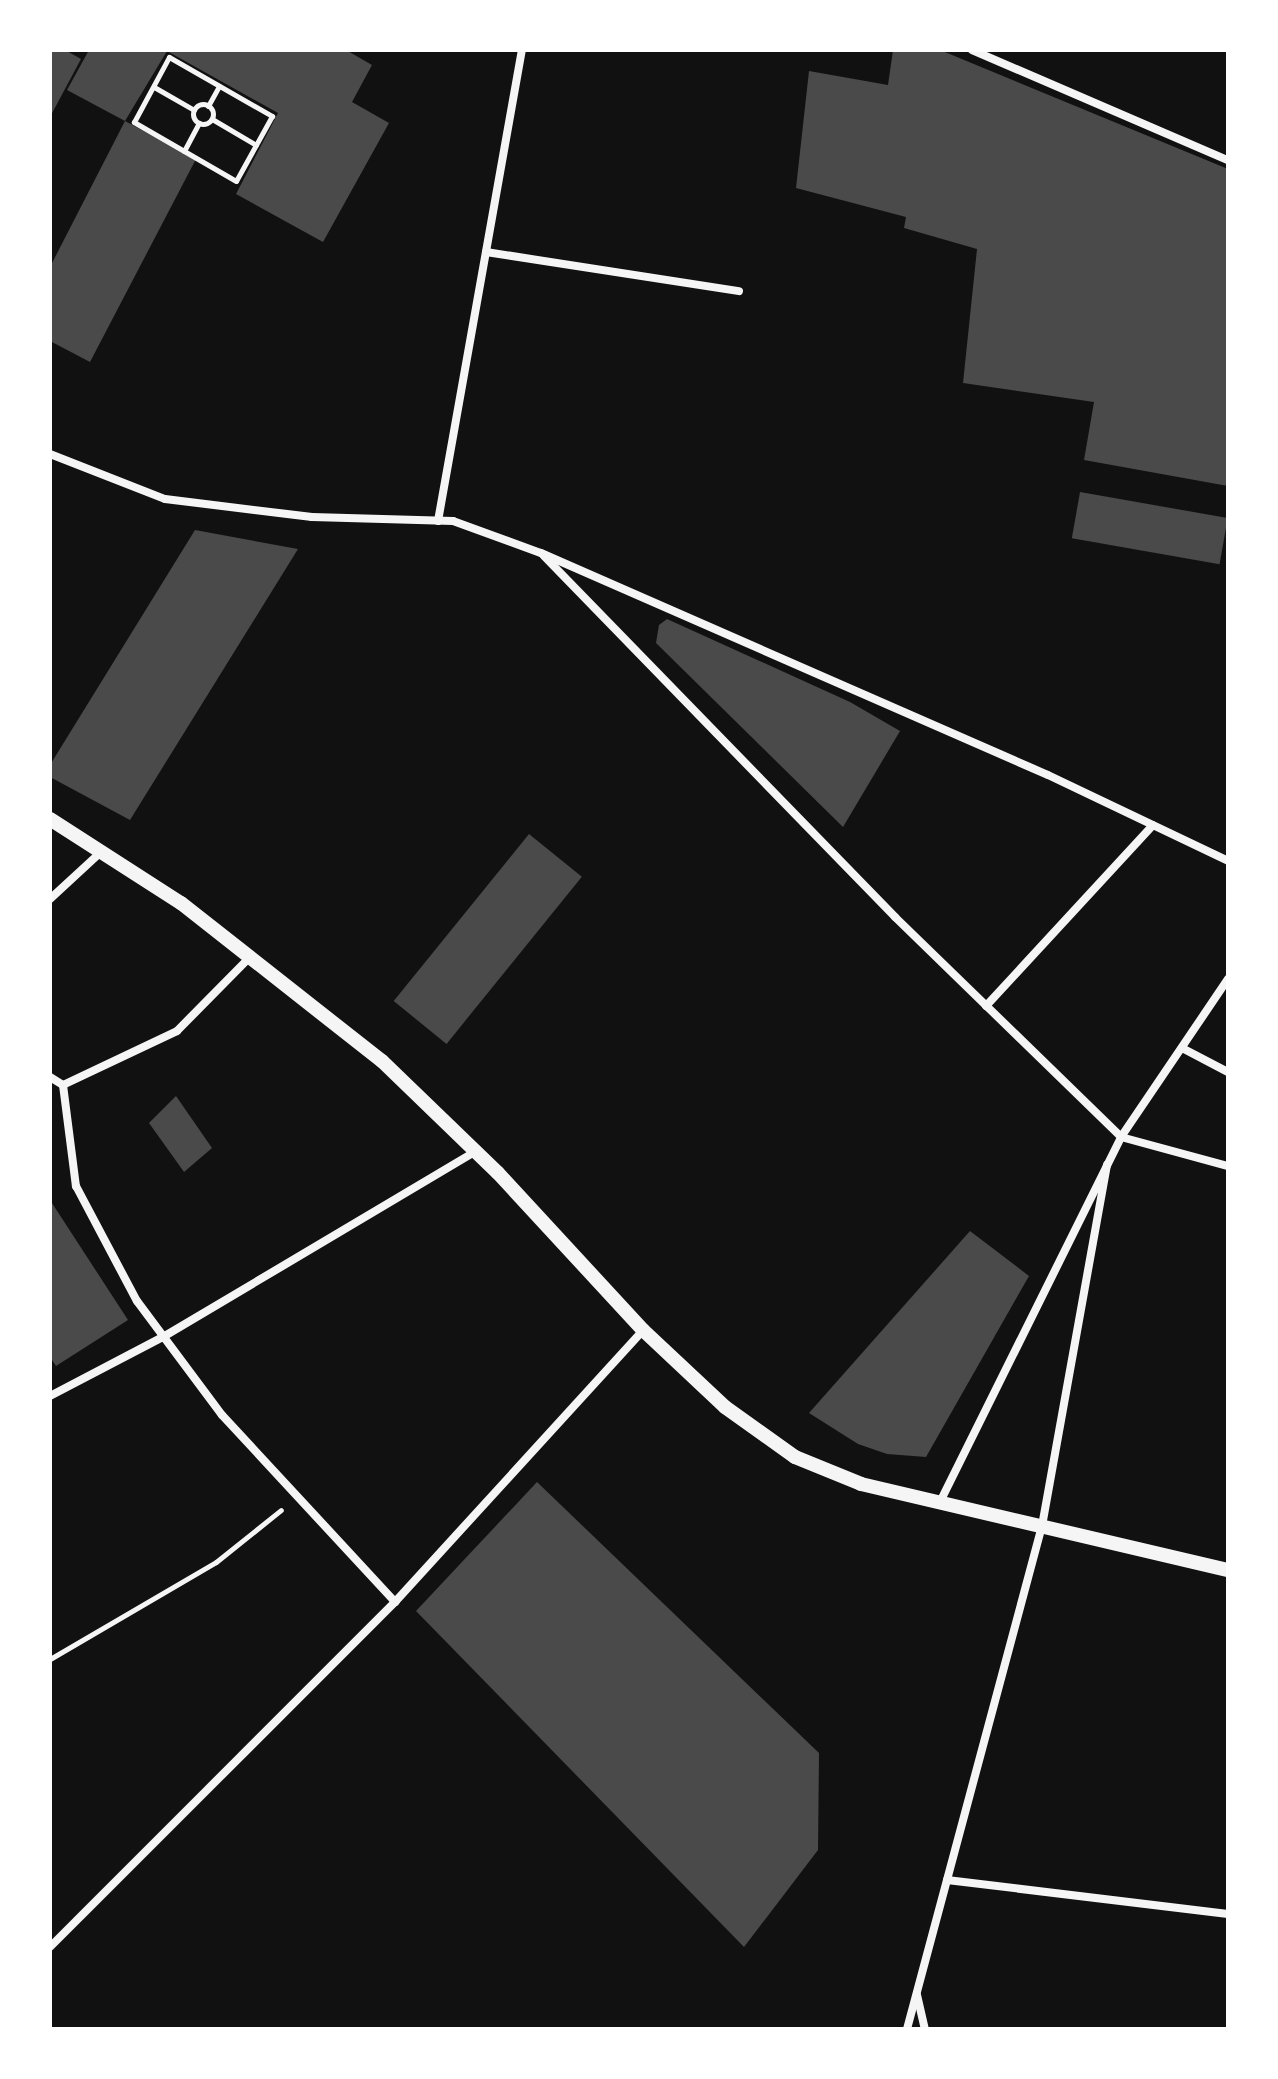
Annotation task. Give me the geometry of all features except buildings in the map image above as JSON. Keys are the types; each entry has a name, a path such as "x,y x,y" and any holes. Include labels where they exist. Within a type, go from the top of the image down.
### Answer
{"street":[{"path":"438,521 522,50"},
{"path":"972,50 1228,160"},
{"path":"486,252 739,291"},
{"path":"50,454 165,499 312,517 438,521 541,553 1228,861"},
{"path":"541,553 989,1008 1121,1137 1228,1166"},
{"path":"50,819 102,851 250,957 382,1061 476,1151 643,1330 725,1407 795,1457 861,1484 1228,1570"},
{"path":"989,1008 1153,825"},
{"path":"50,899 102,851"},
{"path":"63,1085 177,1031 250,957"},
{"path":"940,1502 1121,1137 1228,979"},
{"path":"1182,1048 1228,1072"},
{"path":"50,1077 63,1085"},
{"path":"63,1085 76,1186 137,1301 222,1415 395,1602"},
{"path":"50,1396 163,1337 476,1151"},
{"path":"907,2029 1042,1526 1107,1165"},
{"path":"50,1947 395,1602 643,1330"},
{"path":"947,1880 1228,1914"},
{"path":"917,1993 925,2029"}],"path":[{"path":"169,57 219,86 272,116 236,181 134,122 169,57"},
{"path":"194,110 208,106 219,86"},
{"path":"154,87 194,110 199,123"},
{"path":"208,106 212,119 256,145"},
{"path":"184,151 199,123 212,119"},
{"path":"50,1659 216,1562 298,1497"}]}
